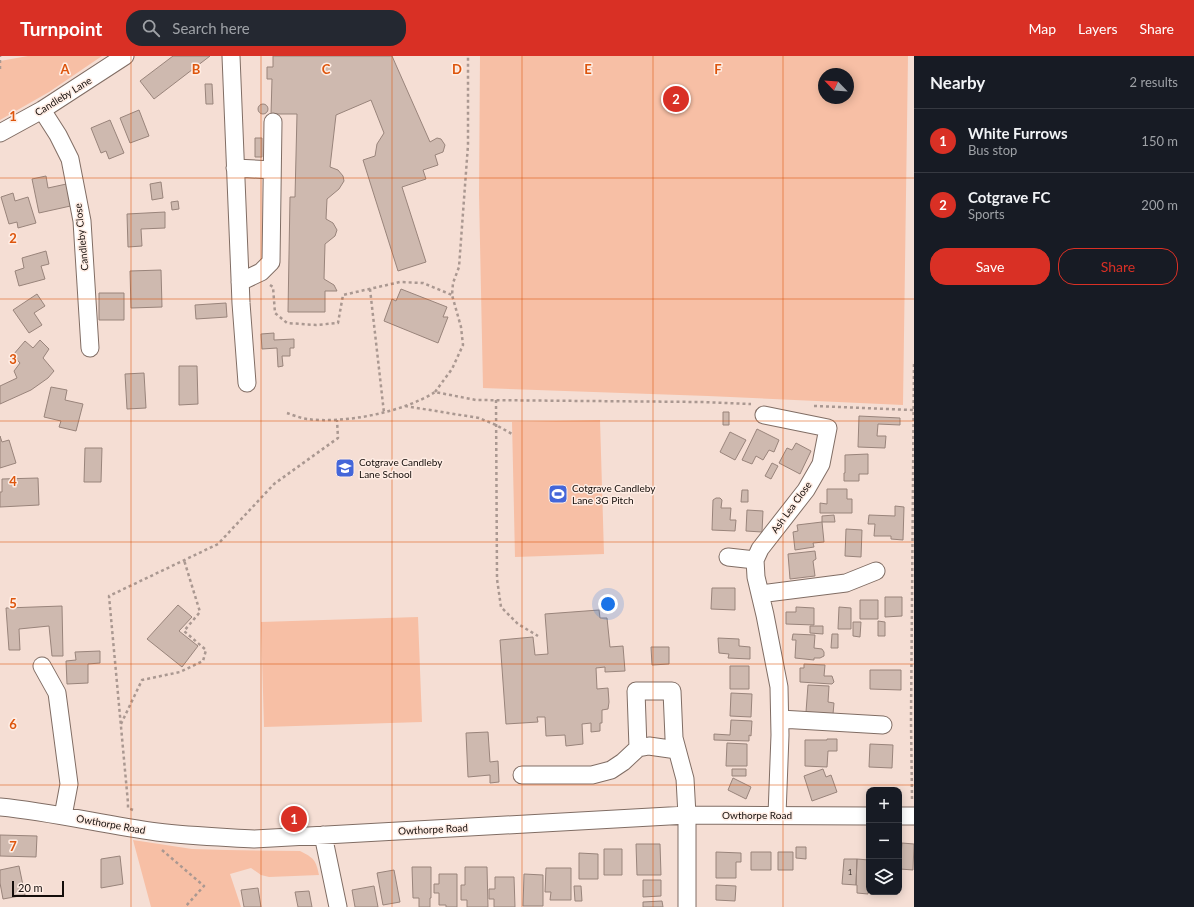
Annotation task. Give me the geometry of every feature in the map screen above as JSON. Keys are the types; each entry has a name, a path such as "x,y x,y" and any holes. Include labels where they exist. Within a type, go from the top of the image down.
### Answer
{"street":[{"name":"Candleby Lane","path":"0,133 42,110 125,56"},
{"path":"231,56 240,282 247,383"},
{"name":"Candleby Close","path":"42,110 58,135 70,159 82,221 90,348"},
{"path":"240,282 261,272 271,262 273,122"},
{"path":"235,168 272,170"},
{"name":"Ash Lea Close","path":"755,560 760,549 806,490 821,464 828,428 760,409"},
{"path":"728,557 755,560 756,577 778,687 780,720 777,816"},
{"path":"760,594 846,583 876,571"},
{"path":"42,666 57,693 69,784 62,816"},
{"path":"638,748 636,691 672,691 674,738 685,779 687,815 687,907"},
{"path":"780,720 883,725"},
{"path":"522,776 592,776 611,770 623,762 638,748 649,746 678,750"},
{"name":"Owthorpe Road","path":"0,808 62,816 156,832 195,836 254,839 687,815 866,816"},
{"path":"323,835 338,907"}],"path":[{"path":"0,56 0,69"},
{"path":"287,413 307,419 336,420 384,413 424,399 435,392 452,369 463,345 461,327 452,295 459,267 468,145 468,56"},
{"path":"257,274 273,287 275,313 287,323 316,325 338,323 344,295 400,282 423,283 452,295"},
{"path":"370,289 384,413"},
{"path":"908,816 912,720 914,363"},
{"path":"435,392 476,400 701,402 760,409"},
{"path":"496,400 497,579 501,607 518,624 538,636"},
{"path":"404,406 479,418 512,434"},
{"path":"810,406 913,410"},
{"path":"136,810 128,808 109,596 218,544 274,484 338,438 336,420"},
{"path":"120,725 142,680 180,672 203,661 206,650 184,632 200,612 184,560"},
{"path":"161,850 204,886 185,907"}],"shaded area":[{"path":"28,56 102,56 49,92 0,120 0,61"},
{"path":"480,56 908,56 903,405 483,388 479,194"},
{"name":"Cotgrave Candleby Lane 3G Pitch","path":"600,420 604,554 515,557 512,422"},
{"path":"418,617 422,722 264,727 261,622"},
{"path":"133,840 192,849 300,851 314,860 319,875 269,877 261,875 251,868 230,874 241,907 151,907"}],"building":[{"path":"173,56 210,56 154,99 140,81"},
{"path":"273,56 392,56 430,142 437,138 441,139 445,145 443,152 435,155 438,165 423,170 426,179 402,187 426,262 398,271 363,160 375,156 377,144 384,133 371,100 336,115 330,167 338,170 343,176 344,181 339,189 327,199 326,219 333,223 337,230 335,236 325,244 324,279 334,285 337,291 325,291 325,312 288,312 290,197 295,197 297,114 271,114 272,79 267,79 267,67 273,67"},
{"path":"205,84 212,84 213,104 206,104"},
{"path":"261,104 265,104 267,105 267,113 261,114 258,111 258,107"},
{"path":"139,110 149,136 130,143 120,118"},
{"path":"110,120 124,153 109,159 106,151 101,153 91,128"},
{"path":"255,138 262,138 262,157 255,157"},
{"path":"46,176 48,188 71,183 75,205 39,213 32,179"},
{"path":"161,182 163,198 152,200 150,184"},
{"path":"13,193 15,201 28,197 36,223 18,228 17,222 9,224 1,197"},
{"path":"178,201 179,209 172,210 171,202"},
{"path":"165,212 165,228 141,229 142,246 128,247 127,214"},
{"path":"46,251 49,264 41,266 45,279 19,286 15,271 24,268 22,258"},
{"path":"161,270 162,307 131,308 130,271"},
{"path":"401,289 447,307 443,317 448,317 438,343 384,321 392,299 396,301"},
{"path":"99,293 124,293 124,320 99,320"},
{"path":"37,294 45,306 34,313 42,325 29,333 13,310"},
{"path":"226,303 227,317 196,319 195,305"},
{"path":"274,333 274,340 294,339 294,348 290,348 290,356 282,356 283,366 278,367 277,348 262,349 261,334"},
{"path":"40,340 49,349 43,358 54,371 48,378 31,390 0,404 0,386 17,378 14,371 20,363 13,355 25,341 33,348"},
{"path":"179,366 197,366 198,404 179,405"},
{"path":"144,373 146,408 127,409 125,374"},
{"path":"51,387 67,390 65,400 83,404 76,431 59,427 61,421 44,417"},
{"path":"723,412 729,412 729,425 723,425"},
{"path":"859,416 900,418 900,425 878,424 877,436 886,436 885,448 858,447"},
{"path":"757,429 779,440 774,452 769,450 763,460 756,456 752,464 742,460"},
{"path":"730,432 746,440 735,460 720,452"},
{"path":"0,436 2,442 9,440 16,463 0,468"},
{"path":"796,443 811,451 800,474 779,463 787,448 792,450"},
{"path":"85,448 102,448 101,482 84,482"},
{"path":"868,454 868,474 859,474 859,481 844,481 845,455"},
{"path":"772,463 778,466 771,479 765,476"},
{"path":"38,478 39,505 0,507 2,479"},
{"path":"827,489 847,489 847,499 852,499 852,513 820,513 820,503 827,504"},
{"path":"742,490 748,490 748,502 741,502"},
{"path":"720,498 722,500 721,508 731,508 730,520 736,520 735,531 712,530 713,500"},
{"path":"895,506 904,507 903,540 891,539 891,536 874,536 875,524 868,524 869,515 895,516"},
{"path":"747,510 763,511 762,532 746,531"},
{"path":"834,515 835,522 822,522 822,516"},
{"path":"822,522 824,542 813,543 814,547 795,550 793,532 798,531 797,525"},
{"path":"846,529 862,530 861,557 845,556"},
{"path":"815,551 816,559 813,561 815,576 790,579 788,554"},
{"path":"712,588 735,588 735,610 711,609"},
{"path":"885,597 902,597 902,616 885,617"},
{"path":"860,600 878,600 878,619 860,619"},
{"path":"178,605 192,617 179,631 198,646 182,667 147,639"},
{"path":"62,606 63,656 52,656 49,626 19,629 20,650 9,650 6,608"},
{"path":"796,607 814,608 814,625 786,624 786,612 796,612"},
{"path":"839,607 851,608 851,629 838,629"},
{"path":"599,610 600,618 607,618 610,647 623,646 625,671 605,672 605,667 596,668 597,689 608,688 609,702 608,709 602,710 602,723 600,723 600,731 591,732 591,723 582,724 583,744 566,746 565,735 546,736 545,717 537,717 538,722 506,724 500,640 533,637 535,655 548,654 545,614"},
{"path":"878,621 885,622 885,636 878,636"},
{"path":"853,622 861,622 860,637 853,636"},
{"path":"810,626 823,626 823,634 810,633"},
{"path":"793,634 815,635 814,648 822,649 824,656 814,658 814,660 795,658 796,640 792,640"},
{"path":"832,634 838,634 838,648 831,648"},
{"path":"718,638 739,639 739,646 750,647 750,659 728,658 729,654 719,653"},
{"path":"651,647 669,647 669,664 652,665"},
{"path":"100,651 100,663 88,664 88,683 67,684 66,661 76,660 75,652"},
{"path":"804,664 825,665 824,676 832,676 834,682 832,684 800,682 800,668 804,668"},
{"path":"730,666 749,666 749,689 730,689"},
{"path":"870,670 901,670 901,690 870,689"},
{"path":"808,685 829,686 828,702 834,703 833,714 806,712"},
{"path":"731,693 752,694 751,717 730,716"},
{"path":"731,720 752,721 751,736 749,735 749,741 714,740 714,734 730,735"},
{"path":"488,732 490,762 498,761 499,782 490,783 490,775 468,777 466,733"},
{"path":"837,739 837,751 828,751 827,767 805,766 805,740"},
{"path":"727,743 747,744 747,766 726,766"},
{"path":"870,744 893,745 892,768 869,767"},
{"path":"732,769 746,769 746,776 732,776"},
{"path":"823,769 826,777 831,775 837,792 812,801 804,776"},
{"path":"733,778 751,787 746,799 728,790"},
{"path":"0,835 37,836 36,857 0,856"},
{"path":"902,843 914,844 913,870 902,869"},
{"path":"636,844 660,844 661,875 637,875"},
{"path":"796,847 806,847 806,859 796,858"},
{"path":"604,849 622,849 622,875 604,875"},
{"path":"716,852 741,853 741,862 736,862 736,878 716,878"},
{"path":"751,852 771,852 771,870 751,870"},
{"path":"778,852 793,852 793,870 778,870"},
{"path":"579,853 598,854 598,879 579,879"},
{"path":"120,856 123,884 101,888 101,859"},
{"path":"844,859 857,859 856,885 842,884"},
{"path":"857,859 866,860 866,894 857,893"},
{"path":"19,866 25,895 3,899 0,883 0,870"},
{"path":"412,867 431,867 430,907 419,907 419,898 413,898"},
{"path":"465,867 487,867 488,907 467,907 467,900 461,900 461,885 465,885"},
{"path":"546,868 571,868 571,900 550,900 551,892 545,892"},
{"path":"394,870 400,902 383,905 377,873"},
{"path":"439,874 457,874 457,907 446,907 446,905 439,905 439,893 434,893 434,884 439,884"},
{"path":"524,874 543,875 543,906 523,906"},
{"path":"495,877 514,877 515,907 494,907 494,899 489,899 489,889 495,889"},
{"path":"643,880 661,880 661,896 643,897"},
{"path":"716,885 736,886 735,901 716,900"},
{"path":"374,886 378,907 355,907 352,890"},
{"path":"574,886 581,886 582,901 575,901"},
{"path":"258,888 261,907 244,907 241,890"},
{"path":"309,891 312,907 298,907 295,892"},
{"path":"662,901 663,907 643,907 643,902"}],"place":[{"name":"Cotgrave FC","path":"676,99"},
{"name":"Cotgrave Candleby Lane School","path":"345,468"},
{"name":"Cotgrave Candleby Lane 3G Pitch","path":"558,494"},
{"name":"White Furrows","path":"294,819"}]}
